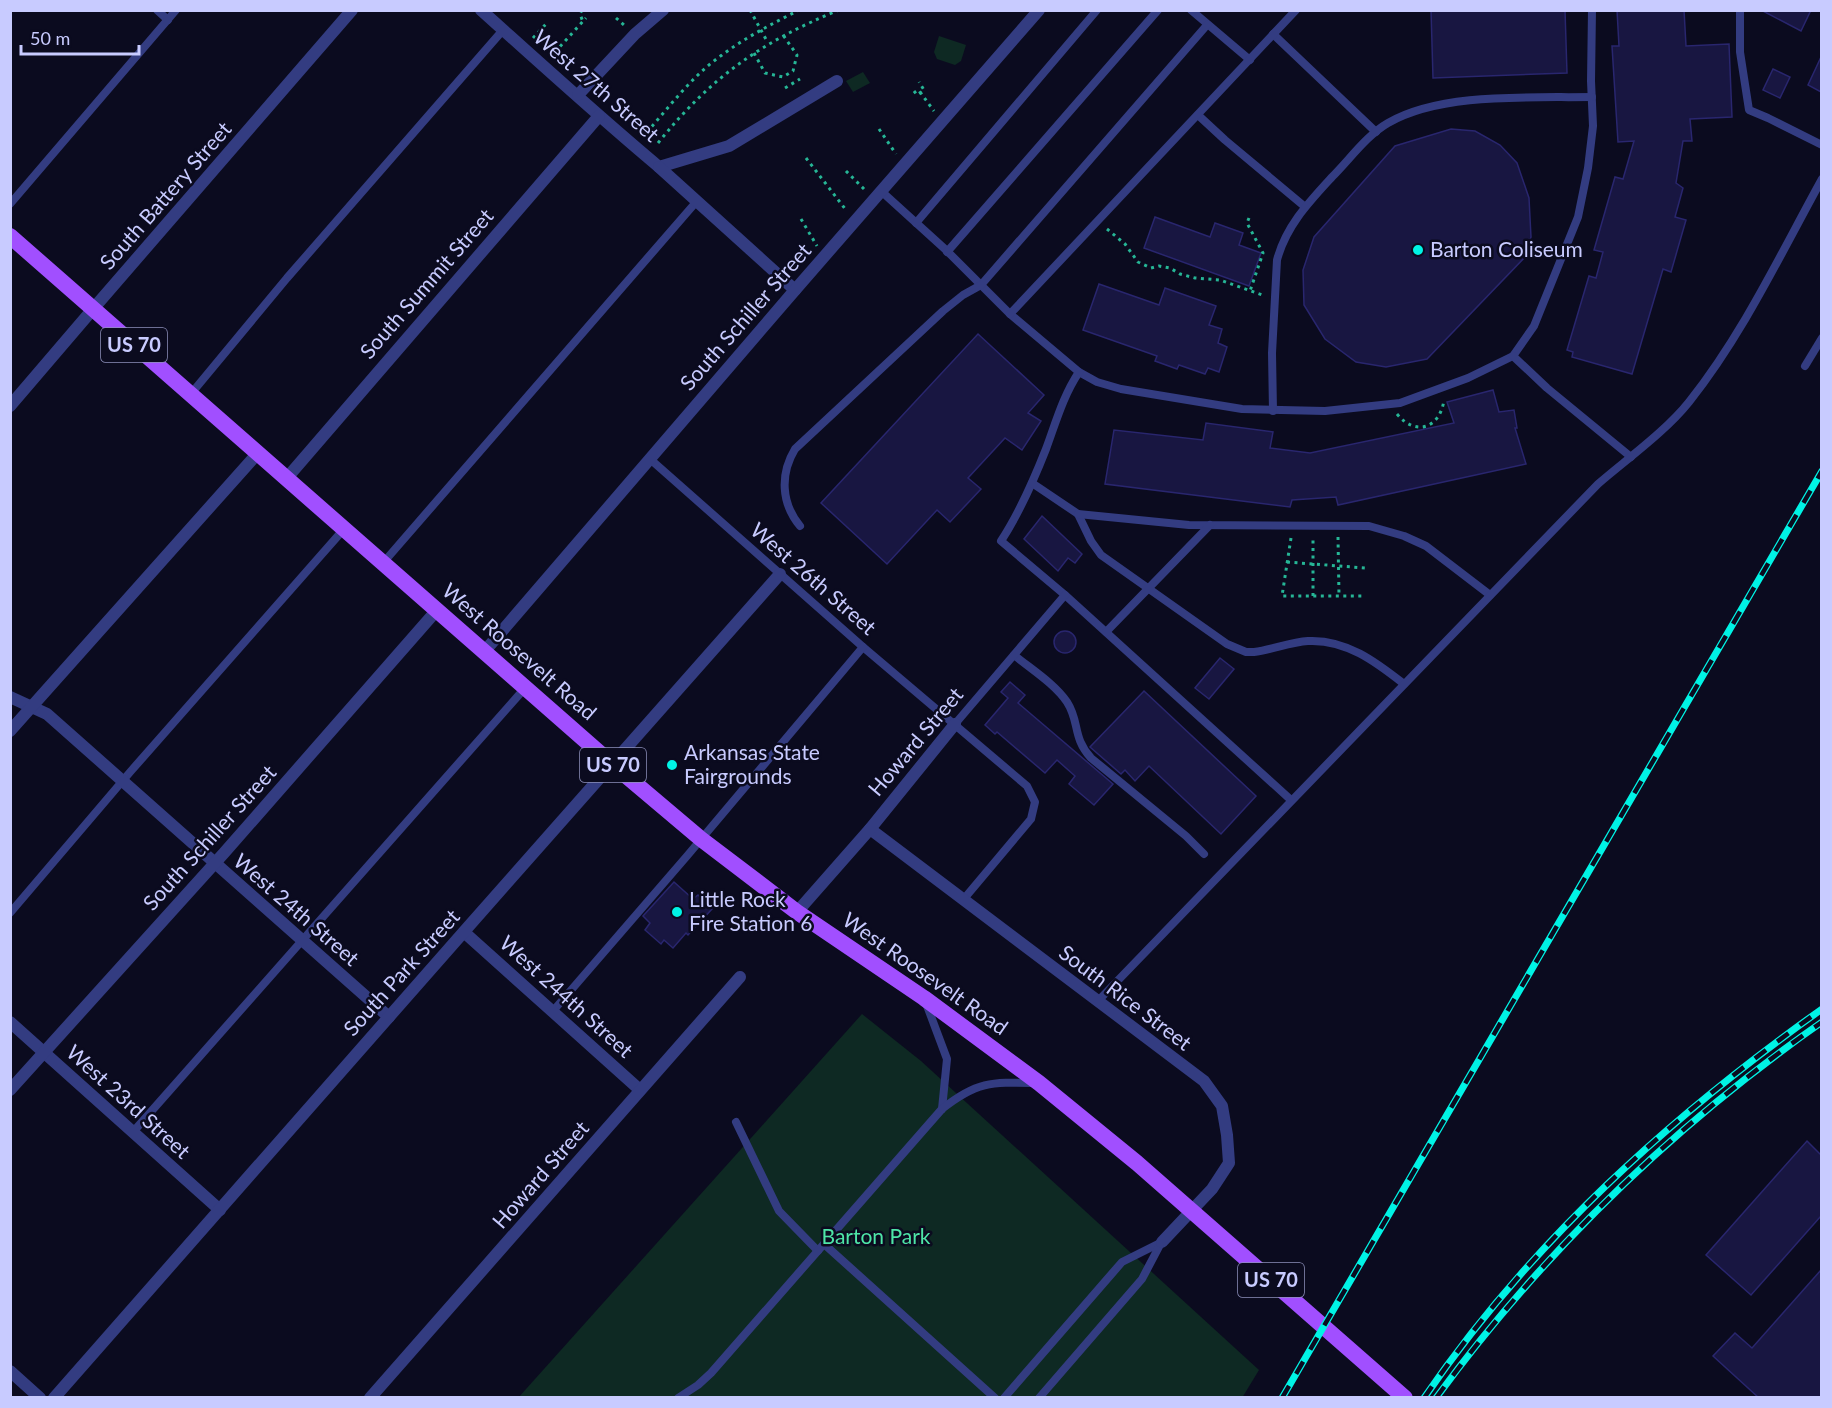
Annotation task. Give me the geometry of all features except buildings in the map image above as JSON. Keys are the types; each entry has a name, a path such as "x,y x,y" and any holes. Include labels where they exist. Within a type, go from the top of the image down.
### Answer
{"main road":[{"name":"West Roosevelt Road","path":"10,236 525,688 701,839 797,912 924,998 1039,1083 1137,1163 1405,1398"}],"street":[{"name":"South Battery Street","path":"10,406 352,10"},
{"name":"West 27th Street","path":"481,10 795,290"},
{"path":"578,96 628,42 663,10"},
{"name":"South Schiller Street","path":"484,652 1039,10"},
{"name":"West 27th Street","path":"659,167 729,146 837,81"},
{"name":"South Summit Street","path":"286,479 599,116"},
{"path":"10,731 257,454"},
{"name":"South Park Street","path":"54,1398 388,1017 465,933 611,763 780,574"},
{"name":"South Schiller Street","path":"10,1090 214,864 437,610"},
{"name":"West 24th Street","path":"10,697 47,714 388,1017"},
{"name":"Howard Street","path":"797,912 870,829 955,724"},
{"name":"South Rice Street","path":"870,829 1203,1081 1222,1106 1229,1163 1212,1189 1162,1242"},
{"name":"West 244th Street","path":"465,933 640,1090"},
{"name":"Howard Street","path":"370,1398 740,976"},
{"name":"West 23rd Street","path":"10,1022 220,1210"},
{"path":"10,1371 40,1398"}],"lane":[{"path":"157,10 168,20"},
{"path":"10,204 176,10"},
{"path":"916,223 1096,10"},
{"path":"947,252 1158,10"},
{"path":"1191,10 1250,60"},
{"path":"1010,314 1296,10"},
{"path":"878,194 916,223 1010,314 1079,372 1097,382 1242,409 1324,411 1400,404 1468,378 1513,356 1534,326 1578,218 1593,126 1592,10"},
{"path":"1740,10 1740,52 1749,110 1768,117 1821,145"},
{"path":"800,526 790,511 784,487 786,468 795,449 943,311 963,295 981,285 1208,25"},
{"path":"190,395 287,278 503,30"},
{"path":"1274,34 1376,132"},
{"path":"1273,411 1272,353 1277,260 1280,249 1304,206 1376,132 1404,116 1455,103 1489,99 1592,97"},
{"path":"1198,115 1273,182 1304,206"},
{"path":"1098,1001 1598,484 1688,404 1734,339 1821,179"},
{"path":"383,563 697,201"},
{"path":"1805,366 1821,339"},
{"path":"1513,356 1547,388 1630,457"},
{"path":"1079,372 1064,397 1018,515 1001,541 1065,595 1291,800"},
{"name":"West 26th Street","path":"650,459 863,647 1027,786 1035,802 1031,819 963,900"},
{"path":"1032,483 1078,514 1210,525 1369,526 1404,536 1426,546 1490,595"},
{"path":"1078,514 1091,541 1101,555 1208,632 1238,650 1254,652 1306,641 1331,643 1366,656 1404,684"},
{"path":"1106,632 1210,525"},
{"path":"10,913 122,781 344,530"},
{"name":"Howard Street","path":"955,724 1065,595"},
{"path":"553,1011 863,647"},
{"path":"1014,655 1066,701 1079,740 1087,753 1186,836 1204,854"},
{"path":"133,1132 525,688"},
{"path":"924,998 947,1059 942,1109"},
{"path":"678,1398 711,1373 942,1109 959,1096 979,1086 994,1082 1039,1083"},
{"path":"736,1122 779,1210 996,1398"},
{"name":"South Rice Street","path":"1004,1398 1122,1262 1162,1242"},
{"name":"South Rice Street","path":"1039,1398 1142,1279 1162,1242"}],"path":[{"path":"582,10 580,14 583,22"},
{"path":"750,10 768,43"},
{"path":"787,10 789,15"},
{"path":"647,132 688,86 720,56 761,30 799,10"},
{"path":"658,143 681,114 754,53 783,35 839,10"},
{"path":"555,52 586,18"},
{"path":"616,18 624,26"},
{"path":"524,49 547,23"},
{"path":"754,53 765,73 783,77 787,75 793,71 796,55 783,35"},
{"path":"787,75 793,83"},
{"path":"785,88 800,79"},
{"path":"914,91 917,95 924,90 919,82"},
{"path":"920,92 930,106"},
{"path":"879,129 905,164"},
{"path":"806,158 855,221"},
{"path":"846,171 878,194"},
{"path":"1249,218 1247,223 1263,253 1250,291"},
{"path":"801,219 823,258"},
{"path":"1097,221 1125,244 1138,262 1151,268 1159,266 1170,268 1180,274 1220,280 1275,300"},
{"path":"1390,404 1403,421 1425,427 1432,425 1443,409 1447,386"},
{"path":"1292,526 1282,596 1362,596"},
{"path":"1313,526 1313,596"},
{"path":"1338,526 1339,596"},
{"path":"1287,562 1365,568"}],"green space":[{"path":"939,36 966,45 961,61 955,65 937,59 934,52"},
{"path":"863,72 870,83 853,92 846,81"},
{"name":"Barton Park","path":"862,1014 921,1061 1259,1370 1242,1398 518,1398"}],"railway":[{"path":"1282,1398 1822,471"},
{"path":"1424,1398 1465,1341 1510,1287 1556,1235 1606,1186 1711,1094 1822,1009"},
{"path":"1436,1398 1521,1292 1614,1194 1714,1104 1822,1022"}],"place":[{"name":"Barton Coliseum","path":"1418,250"},
{"name":"Arkansas State Fairgrounds","path":"672,765"},
{"name":"Little Rock Fire Station 6","path":"677,912"}]}
